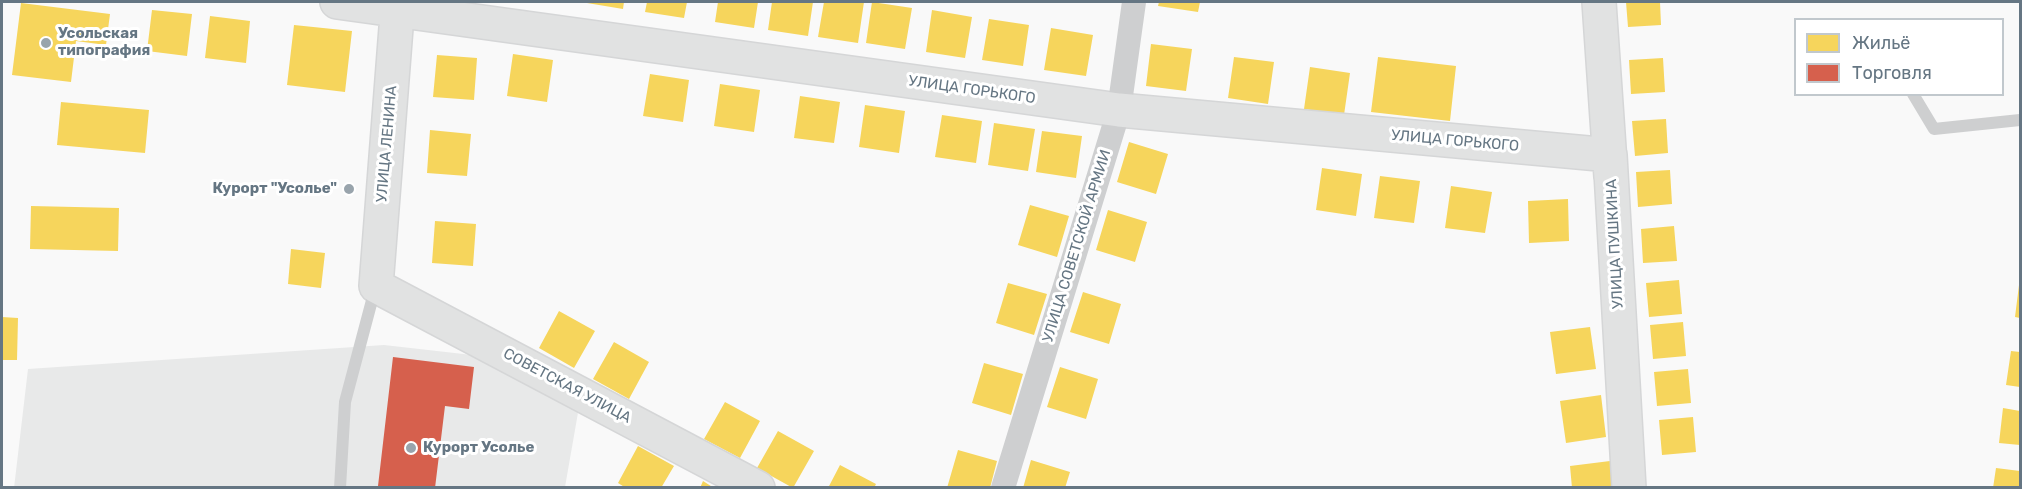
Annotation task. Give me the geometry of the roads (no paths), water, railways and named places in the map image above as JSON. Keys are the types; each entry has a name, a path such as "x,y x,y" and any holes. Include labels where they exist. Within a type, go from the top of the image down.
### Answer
{"street":[{"name":"УЛИЦА ГОРЬКОГО","path":"337,2 398,5 1119,110 1610,155"},
{"name":"УЛИЦА СОВЕТСКОЙ АРМИИ","path":"1003,488 1119,110 1134,2"},
{"name":"УЛИЦА ПУШКИНА","path":"1599,2 1629,488"},
{"name":"УЛИЦА ЛЕНИНА","path":"376,286 398,5"},
{"name":"СОВЕТСКАЯ УЛИЦА","path":"376,286 758,488"}],"lane":[{"path":"1914,96 1934,129 2020,120"},
{"path":"340,488 345,402 376,286"}],"place":[{"name":"Усольская типография","path":"46,43"},
{"name":"Курорт \"Усолье\"","path":"349,189"},
{"name":"Курорт Усолье","path":"411,448"}]}
